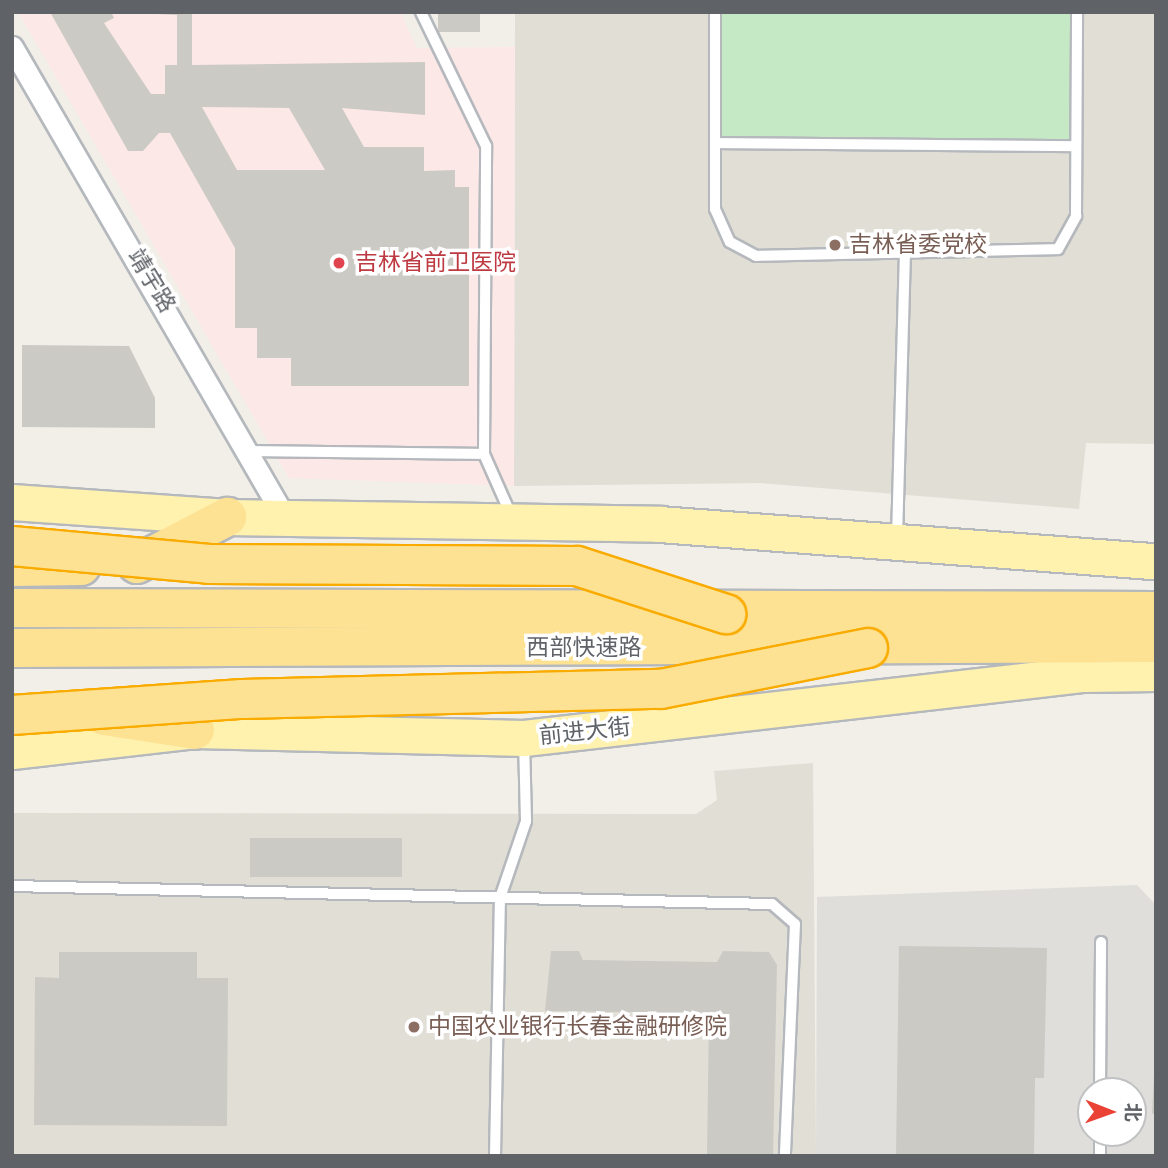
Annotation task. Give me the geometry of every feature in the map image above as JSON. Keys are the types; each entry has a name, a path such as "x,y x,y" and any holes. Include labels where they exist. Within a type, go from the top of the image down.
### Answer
{"highway":[{"path":"12,567 148,564 227,517"},
{"path":"12,546 209,564 577,566 726,614"},
{"name":"西部快速路","path":"12,608 726,614 1156,611"},
{"name":"西部快速路","path":"12,648 868,648 1156,643"},
{"path":"12,715 242,699 661,689 868,648"},
{"path":"12,702 195,730"}],"main road":[{"path":"12,502 285,519 512,517 897,541 1156,561"},
{"name":"前进大街","path":"12,751 195,730 524,738 1083,674 1156,673"}],"street":[{"name":"靖宇路","path":"12,47 252,451 285,519"}],"lane":[{"path":"421,12 486,146 484,454 512,517"},
{"path":"715,12 716,209 730,242 756,256 905,255 1058,249 1076,216 1077,12"},
{"path":"715,143 1076,146"},
{"path":"897,541 905,255"},
{"path":"252,451 484,454"},
{"path":"495,1156 500,898 526,821 524,738"},
{"path":"12,886 772,904 795,923 785,1156"},
{"path":"1100,1077 1101,942"}],"shaded area":[{"name":"吉林省前卫医院","path":"18,12 400,12 417,48 515,47 514,486 289,478"},
{"name":"吉林省委党校","path":"515,12 1156,12 1156,444 1086,443 1079,509 760,483 514,486"},
{"name":"中国农业银行长春金融研修院","path":"813,763 816,1156 12,1156 12,813 696,814 717,800 714,771"},
{"path":"1137,885 1156,905 1156,1156 816,1156 817,897"}],"green space":[{"path":"715,12 1077,12 1077,143 715,143"}],"building":[{"path":"50,12 111,12 114,18 104,23 151,94 165,94 165,65 177,65 177,15 118,12 192,12 192,65 425,62 425,115 342,108 364,147 424,147 424,171 455,170 455,187 469,187 469,386 291,386 291,358 257,358 257,328 235,328 235,248 170,133 159,133 143,151 128,151","holes":["202,107 289,108 325,170 237,170"]},
{"path":"438,12 480,12 480,32 438,32"},
{"path":"22,345 129,346 155,398 155,428 22,427"},
{"path":"250,838 402,838 402,877 250,877"},
{"path":"899,946 1047,948 1044,1078 1035,1078 1034,1156 896,1156"},
{"path":"551,951 579,951 583,960 717,962 723,951 769,952 777,965 773,1156 707,1156 709,1013 545,1011"},
{"path":"59,952 197,952 197,978 228,978 227,1126 34,1125 35,977 59,978"},
{"path":"1156,1037 1156,1116 1152,1113"}],"place":[{"name":"吉林省委党校","path":"835,245"},
{"name":"吉林省前卫医院","path":"339,263"},
{"name":"中国农业银行长春金融研修院","path":"414,1027"}]}
